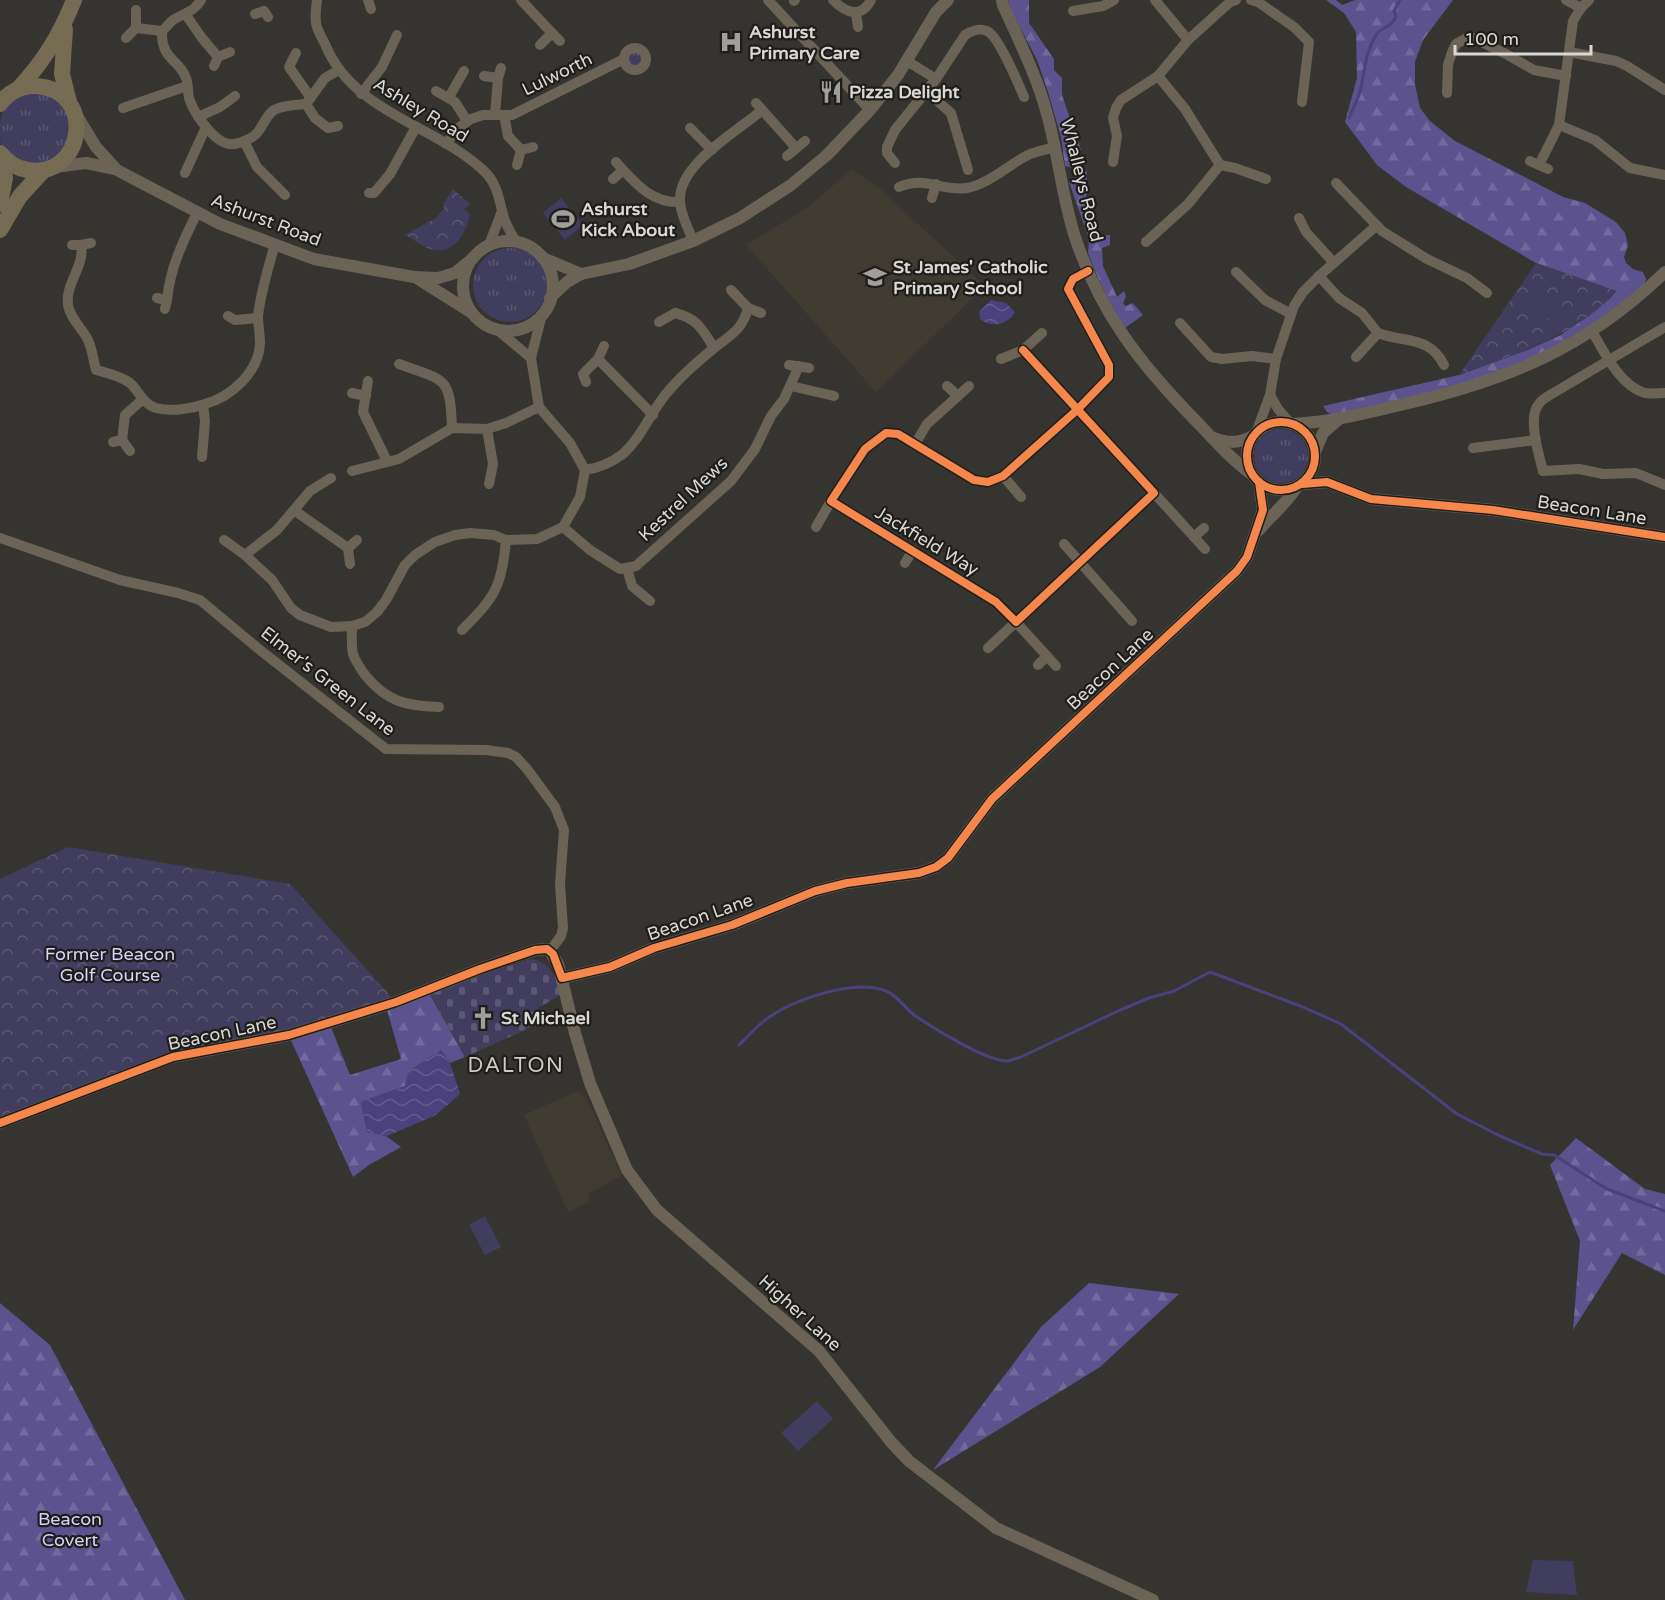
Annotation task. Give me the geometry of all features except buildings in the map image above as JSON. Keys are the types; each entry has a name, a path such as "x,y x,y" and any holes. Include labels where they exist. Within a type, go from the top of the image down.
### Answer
{"main road":[{"path":"7,96 41,64 66,22 74,0"},
{"path":"0,230 20,196 47,169 61,162 75,143 77,120 62,74 66,22"},
{"path":"7,96 32,86 46,87 58,93 71,106"},
{"path":"1,154 11,164 21,169 32,171 47,169"},
{"path":"0,204 5,178 1,154"}],"street":[{"path":"201,0 197,7 173,20 162,31 162,42 166,52 186,77 189,100 198,117 215,137 229,144 250,139 260,130 268,115 274,110 308,101 325,78 339,70"},
{"path":"262,14 270,0"},
{"name":"Ashley Road","path":"317,0 316,23 327,51 345,78 361,94 465,155 484,171 492,179 500,196 506,224 516,242"},
{"path":"521,0 556,37 540,45"},
{"path":"768,0 870,110"},
{"path":"833,0 847,11 856,13 864,10 871,0"},
{"path":"550,298 567,282 586,273 660,254 740,218 810,170 852,131 870,110 907,61 937,6 948,0"},
{"path":"1073,11 1103,6 1114,0"},
{"path":"1155,0 1188,40"},
{"path":"1113,162 1117,136 1113,118 1121,100 1158,76 1188,40 1230,2 1236,0"},
{"path":"1251,0 1258,2 1294,27 1309,42 1302,102"},
{"path":"1539,165 1559,125 1573,21 1585,4 1566,0"},
{"name":"Whalleys Road","path":"1000,2 1028,59 1047,113 1074,232 1088,271 1117,326 1140,360 1236,463 1256,478"},
{"path":"126,39 136,28 136,10"},
{"path":"856,13 858,27"},
{"path":"186,15 216,62 230,52"},
{"path":"136,28 162,31"},
{"path":"895,163 887,153 891,137 936,79 965,35 971,32 987,31 992,34 1024,97"},
{"path":"361,94 382,68 397,35"},
{"path":"1447,93 1448,65 1452,52 1456,44 1467,38 1473,38 1534,70 1566,76"},
{"path":"1569,52 1616,61 1628,66 1665,90"},
{"path":"296,53 289,67 315,118 331,130"},
{"name":"Lulworth","path":"467,122 483,115 512,115 624,59"},
{"path":"907,61 936,79"},
{"path":"448,97 464,71"},
{"name":"Lulworth","path":"484,76 500,73 500,115 508,136 521,150"},
{"path":"1158,76 1185,109 1220,165 1266,179"},
{"path":"123,108 187,86"},
{"path":"436,91 455,102 467,122 458,128 446,144"},
{"path":"926,91 951,113 968,170"},
{"path":"198,117 220,107 235,96"},
{"name":"Ashurst Road","path":"71,106 96,147 115,169"},
{"path":"693,241 680,202 689,173 759,107 801,145 787,156"},
{"path":"1559,125 1595,140 1630,168 1665,175"},
{"path":"185,173 206,127"},
{"path":"369,193 374,193 384,183 416,127"},
{"path":"690,128 712,150"},
{"path":"244,141 257,167 285,195"},
{"path":"517,165 521,150 533,147"},
{"path":"899,187 915,182 961,188 972,186 1030,154 1055,147"},
{"name":"Ashurst Road","path":"47,169 86,163 115,169 197,213 314,260 414,277 438,278 455,273 471,260"},
{"path":"1146,242 1188,204 1220,165"},
{"path":"613,179 620,166 646,193 669,202 680,202"},
{"path":"1335,182 1376,226 1427,259 1467,278 1487,293"},
{"path":"932,198 936,184"},
{"name":"Ashley Road","path":"489,245 502,211"},
{"path":"163,302 176,257 197,213"},
{"path":"1299,216 1306,232 1334,263"},
{"path":"1339,420 1323,433 1315,454 1314,466 1300,485 1286,490 1267,487 1256,478 1248,465 1247,454 1270,395 1276,359 1291,314 1303,292 1376,226"},
{"path":"542,314 530,324 519,329 507,330 482,323 473,314 466,301 463,287 465,273 471,260 489,245 502,241 516,242 526,245 543,258 586,273"},
{"path":"81,244 81,262 70,287 68,304 73,318 89,343 96,370"},
{"path":"96,370 127,381 152,407 165,410 203,405 218,400 240,385 252,368 260,346 258,318 266,272 275,244"},
{"path":"224,540 245,555 272,580 291,608 300,615 332,627 352,626 365,622 386,600 405,565 415,555 435,542 470,533 494,535 506,540 537,539 563,527 580,497 585,470 570,443 539,407 531,358 542,314 553,287 552,277 543,258"},
{"path":"816,527 860,456 881,435 892,432 974,480 988,482 1003,476 1077,410 1106,381 1110,373 1109,365 1068,289 1073,279 1088,271"},
{"path":"1236,271 1258,295 1272,306 1291,314"},
{"path":"1211,437 1236,443 1272,424 1339,420 1455,392 1492,380 1555,353 1592,331 1631,302 1665,272"},
{"path":"1319,276 1339,297 1362,314 1378,333 1426,345 1436,352 1444,366"},
{"name":"Ashurst Road","path":"414,277 473,314"},
{"path":"731,290 748,308 761,313"},
{"path":"585,470 601,467 620,456 635,443 665,395 714,348 733,335 745,321 748,308"},
{"path":"659,322 675,313 688,316 703,329 714,348"},
{"path":"228,316 235,320 258,318"},
{"path":"1180,322 1211,357 1222,359 1259,356 1276,359"},
{"path":"1665,327 1550,394 1538,404 1534,413 1536,440 1543,471 1579,469 1603,474 1636,473 1665,485"},
{"path":"495,328 531,358"},
{"path":"1592,331 1627,382 1644,393 1665,393"},
{"path":"1001,359 1023,350 1042,333"},
{"path":"1356,357 1378,333"},
{"path":"586,381 583,374 598,359 604,346"},
{"path":"1023,350 1205,549"},
{"path":"598,359 653,415"},
{"path":"399,363 439,379 446,385 451,398 452,428"},
{"name":"Kestrel Mews","path":"627,567 636,566 731,481 755,449 771,416 791,386 799,366"},
{"path":"87,378 96,370"},
{"path":"368,381 363,412 387,461"},
{"path":"791,386 834,396"},
{"path":"947,386 958,396"},
{"path":"915,444 922,430 969,386"},
{"path":"352,393 366,396"},
{"path":"1270,395 1291,424 1308,435 1315,454 1335,484"},
{"path":"130,451 118,441 125,415 143,399"},
{"path":"202,457 205,421 203,405"},
{"path":"352,471 399,459 452,428 488,429 539,407"},
{"path":"488,429 493,464 489,484"},
{"path":"1473,448 1536,440"},
{"path":"1003,476 1020,497"},
{"path":"245,555 277,530 310,491 331,478"},
{"name":"Beacon Lane","path":"562,978 610,967 654,948 732,925 814,891 847,883 918,873 936,867 948,858 992,799 1238,571 1247,557 1263,510 1256,478"},
{"name":"Beacon Lane","path":"1255,535 1289,500 1300,485 1320,482 1335,484 1371,499 1492,510 1665,537"},
{"path":"988,648 1154,493"},
{"name":"Jackfield Way","path":"831,501 996,602 1056,666"},
{"path":"295,510 348,549 350,564"},
{"path":"563,527 602,559 620,569 627,567 633,585 650,601"},
{"path":"1194,537 1204,528"},
{"name":"Elmer's Green Lane","path":"0,538 120,580 200,600 386,749 486,750 507,753 516,757 555,807 564,830 560,884 563,928 561,936 550,951"},
{"path":"348,549 357,540"},
{"path":"462,630 485,607 498,586 504,568 506,540"},
{"path":"1064,544 1133,620"},
{"path":"905,563 913,550"},
{"path":"352,626 353,654 361,670 375,687 392,700 413,706 439,706"},
{"path":"1038,665 1047,656"},
{"name":"Beacon Lane","path":"0,1123 173,1057 289,1035 396,1002 535,950 550,951"},
{"path":"550,951 555,957 562,978"},
{"name":"Higher Lane","path":"562,978 590,1083 627,1170 657,1210 819,1351 891,1442 909,1461 996,1528 1153,1600"}],"shaded area":[{"name":"St James' Catholic Primary School","path":"852,169 880,189 985,286 876,392 746,245 808,207"},
{"path":"578,1091 587,1099 622,1176 589,1193 589,1202 568,1212 524,1115"}],"green space":[{"path":"1008,0 1029,0 1029,23 1054,59 1054,70 1062,78 1062,95 1081,150 1077,153 1078,166 1087,172 1086,207 1098,236 1110,235 1110,245 1102,248 1103,266 1117,297 1124,291 1126,296 1123,304 1126,306 1133,303 1143,315 1125,328 1105,293 1088,253 1089,239 1069,182 1076,173 1074,168 1065,166 1061,137 1048,92 1037,60"},
{"path":"1326,0 1336,0 1342,5 1355,0 1453,0 1423,40 1415,62 1415,84 1420,108 1430,121 1455,141 1563,197 1585,203 1616,222 1625,233 1628,245 1624,257 1626,263 1633,269 1643,272 1646,279 1644,286 1570,341 1474,383 1339,418 1327,412 1323,406 1459,375 1530,349 1561,335 1616,291 1536,263 1406,187 1377,165 1345,122 1357,78 1356,32 1344,13"},
{"path":"634,51 642,59 634,67 626,59"},
{"path":"42,92 64,105 72,130 55,161 27,166 3,150 0,139 1,120 10,101 24,95"},
{"path":"453,189 470,204 464,209 470,214 468,222 456,243 450,248 434,250 405,235 437,217"},
{"name":"Ashurst Kick About","path":"561,198 583,225 565,240 543,213"},
{"path":"503,248 517,248 531,254 541,264 547,278 545,299 531,316 517,322 503,322 489,316 479,306 473,292 473,278 479,264 489,254"},
{"path":"1536,263 1617,291 1582,321 1563,332 1523,351 1459,375"},
{"path":"1525,294 1566,307 1561,322 1520,309"},
{"path":"1276,429 1286,429 1296,433 1304,441 1308,456 1304,471 1296,479 1286,483 1276,483 1266,479 1258,471 1254,461 1254,451 1258,441 1266,433"},
{"name":"Former Beacon Golf Course","path":"68,847 290,884 396,1002 289,1035 173,1057 0,1123 0,879"},
{"path":"530,959 543,963 552,971 561,995 538,1008 543,1022 465,1057 429,993"},
{"path":"429,993 465,1057 450,1063 441,1050 405,1086 361,1102 367,1132 386,1136 401,1147 353,1177 290,1038 331,1027 350,1075 401,1059 387,1010"},
{"path":"1576,1138 1645,1189 1665,1194 1665,1275 1622,1253 1573,1330 1580,1241 1550,1165"},
{"path":"485,1216 501,1247 485,1255 469,1225"},
{"path":"1089,1283 1179,1294 1100,1367 933,1470 1041,1327"},
{"name":"Beacon Covert","path":"0,1303 50,1345 185,1600 0,1600"},
{"path":"817,1401 833,1419 798,1451 781,1433"},
{"path":"1533,1560 1573,1561 1577,1595 1526,1592"}],"water":[{"path":"991,300 1006,303 1015,312 1008,320 999,324 984,322 980,319 979,312"},
{"path":"441,1050 450,1063 460,1094 436,1115 387,1136 367,1132 361,1102 405,1086 408,1071"}],"waterway":[{"path":"1349,118 1359,95 1372,42 1378,32 1396,17 1394,11 1400,0"},
{"path":"739,1045 765,1020 791,1005 824,993 857,987 886,991 914,1015 960,1043 987,1056 1008,1061 1118,1011 1149,998 1174,991 1210,972 1341,1024 1457,1114 1542,1154 1554,1155 1607,1189 1665,1211"}],"cycle path":[{"path":"1023,350 1154,493 1016,622 996,602 831,501 865,449 886,433 898,434 974,480 988,482 1003,476 1077,410 1109,377 1109,365 1068,289 1073,279 1088,271"},
{"path":"1281,422 1294,425 1305,432 1312,443 1315,456 1312,469 1305,480 1294,487 1281,490 1268,487 1257,480 1250,469 1247,456 1250,443 1257,432 1268,425 1281,422"},
{"path":"0,1123 173,1057 289,1035 396,1002 535,950 547,949 553,954 562,978 610,967 654,948 732,925 815,891 847,883 919,873 936,867 948,858 992,799 1237,571 1247,557 1263,510 1259,482"},
{"path":"1302,484 1327,482 1371,499 1493,510 1665,537"}],"place":[{"name":"Ashurst Primary Care","path":"731,42"},
{"name":"Pizza Delight","path":"831,92"},
{"name":"Ashurst Kick About","path":"563,219"},
{"name":"St James' Catholic Primary School","path":"875,277"},
{"name":"St Michael","path":"483,1018"}],"district":[{"name":"DALTON","path":"516,1065"}]}
